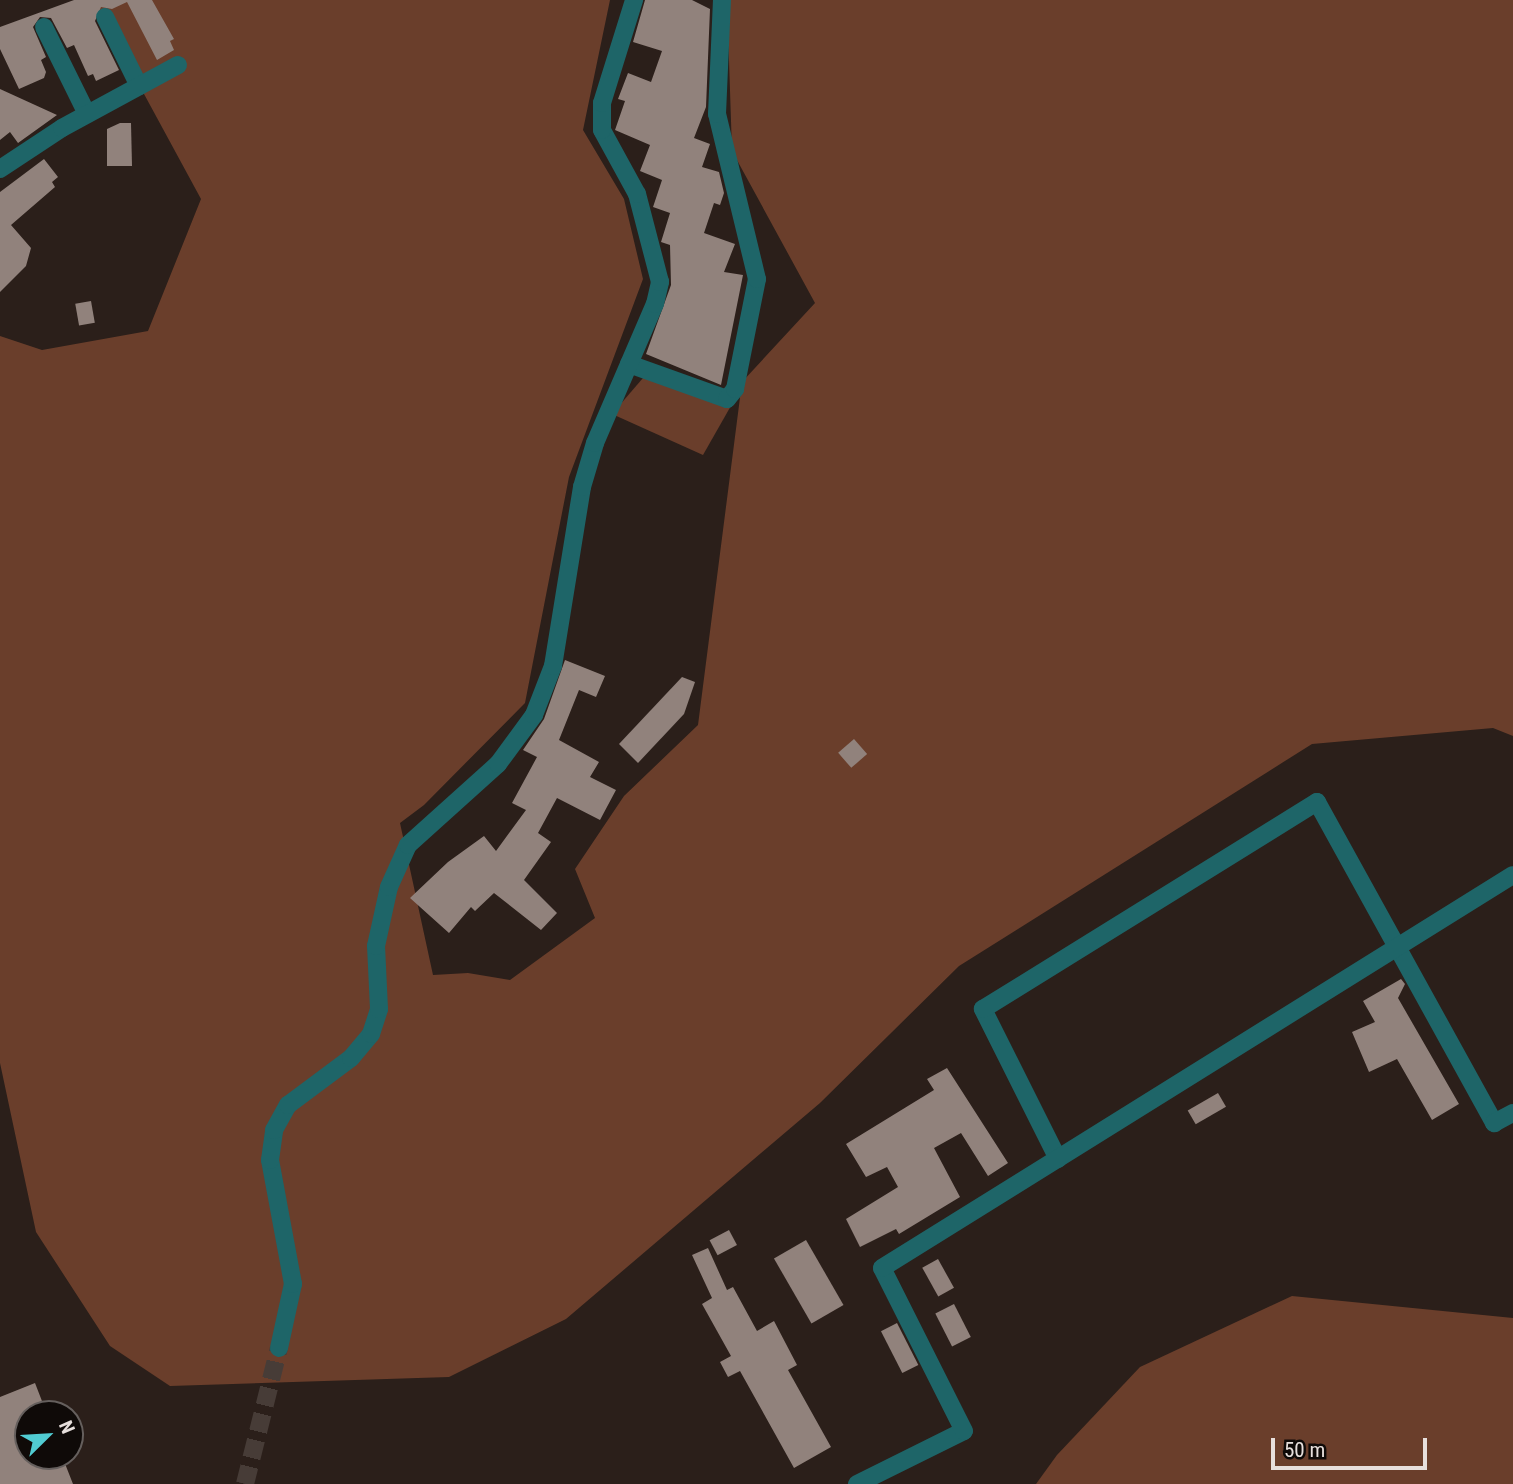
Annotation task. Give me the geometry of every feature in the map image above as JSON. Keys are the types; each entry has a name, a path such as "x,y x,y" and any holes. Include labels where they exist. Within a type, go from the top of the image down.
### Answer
{"street":[{"path":"279,1348 293,1284 270,1160 274,1130 294,1099 351,1058 371,1034 379,1009 376,946 389,887 408,845 498,764 534,715 553,667 582,487 595,443 660,282 638,194 602,130 602,103 634,0"},
{"path":"629,364 727,400 735,389 757,279 717,114 722,0"},
{"path":"105,17 139,86"},
{"path":"44,27 87,114"},
{"path":"0,169 87,114 178,65"},
{"path":"1058,1159 983,1009 1114,931 1317,802 1494,1123 1513,1113"},
{"path":"857,1484 964,1431 881,1268 1513,876"}],"shaded area":[{"path":"93,0 610,0 583,130 624,199 643,279 569,477 525,703 424,805 400,823 433,975 468,973 510,980 595,918 575,869 624,796 698,725 742,382 815,303 732,151 727,0 1513,0 1513,736 1493,728 1312,744 959,966 820,1103 566,1319 449,1377 170,1386 110,1346 36,1232 0,1063 0,336 42,350 148,331 201,199"},
{"path":"649,371 732,404 703,455 612,414"},
{"path":"1292,1296 1513,1318 1513,1484 1036,1484 1057,1455 1140,1367"}],"building":[{"path":"74,0 152,0 174,39 170,41 174,50 157,60 127,2 112,9 101,7 95,21 119,70 96,81 93,74 88,76 74,45 67,48 51,18 40,17 33,27 46,57 41,60 46,72 44,78 19,89 0,49 0,27"},
{"path":"645,0 692,0 710,9 706,107 694,138 710,144 702,167 719,172 724,193 720,205 714,203 704,233 735,244 724,272 743,275 721,385 646,354 671,285 670,245 661,242 670,213 653,207 662,180 640,171 650,145 615,130 625,101 618,99 628,73 651,82 662,51 633,42"},
{"path":"0,89 57,115 18,143 10,132 0,140"},
{"path":"120,123 131,123 132,166 107,166 107,129"},
{"path":"44,159 58,177 52,182 55,187 11,225 31,248 26,266 0,292 0,192"},
{"path":"91,301 95,323 79,325 75,304"},
{"path":"565,660 605,676 596,697 579,690 559,740 599,762 590,777 616,790 600,820 557,798 538,833 551,842 524,880 557,913 541,930 494,893 475,911 471,907 449,933 410,898 448,862 484,836 496,851 526,810 512,803 537,757 523,750 544,719"},
{"path":"682,677 695,682 684,714 638,763 619,744"},
{"path":"854,739 867,754 851,768 838,753"},
{"path":"1401,979 1405,984 1398,998 1459,1104 1432,1120 1397,1059 1369,1072 1352,1032 1375,1022 1363,1001"},
{"path":"947,1068 1008,1163 988,1176 961,1133 934,1148 960,1197 899,1234 896,1229 860,1247 846,1219 898,1187 887,1167 866,1177 846,1144 934,1090 927,1079"},
{"path":"1218,1093 1226,1107 1196,1124 1188,1110"},
{"path":"729,1230 737,1245 718,1255 710,1240"},
{"path":"806,1240 843,1305 811,1323 774,1258"},
{"path":"708,1248 727,1290 733,1287 757,1331 774,1321 797,1365 788,1370 831,1447 794,1468 740,1371 728,1377 720,1362 731,1356 702,1304 712,1298 692,1255"},
{"path":"938,1259 954,1288 938,1297 922,1268"},
{"path":"954,1304 971,1337 952,1347 935,1314"},
{"path":"897,1323 918,1365 902,1373 881,1331"},
{"path":"35,1383 42,1400 14,1400 14,1470 68,1470 73,1484 0,1484 0,1397"}],"tunnel":[{"path":"245,1484 279,1348"}]}
